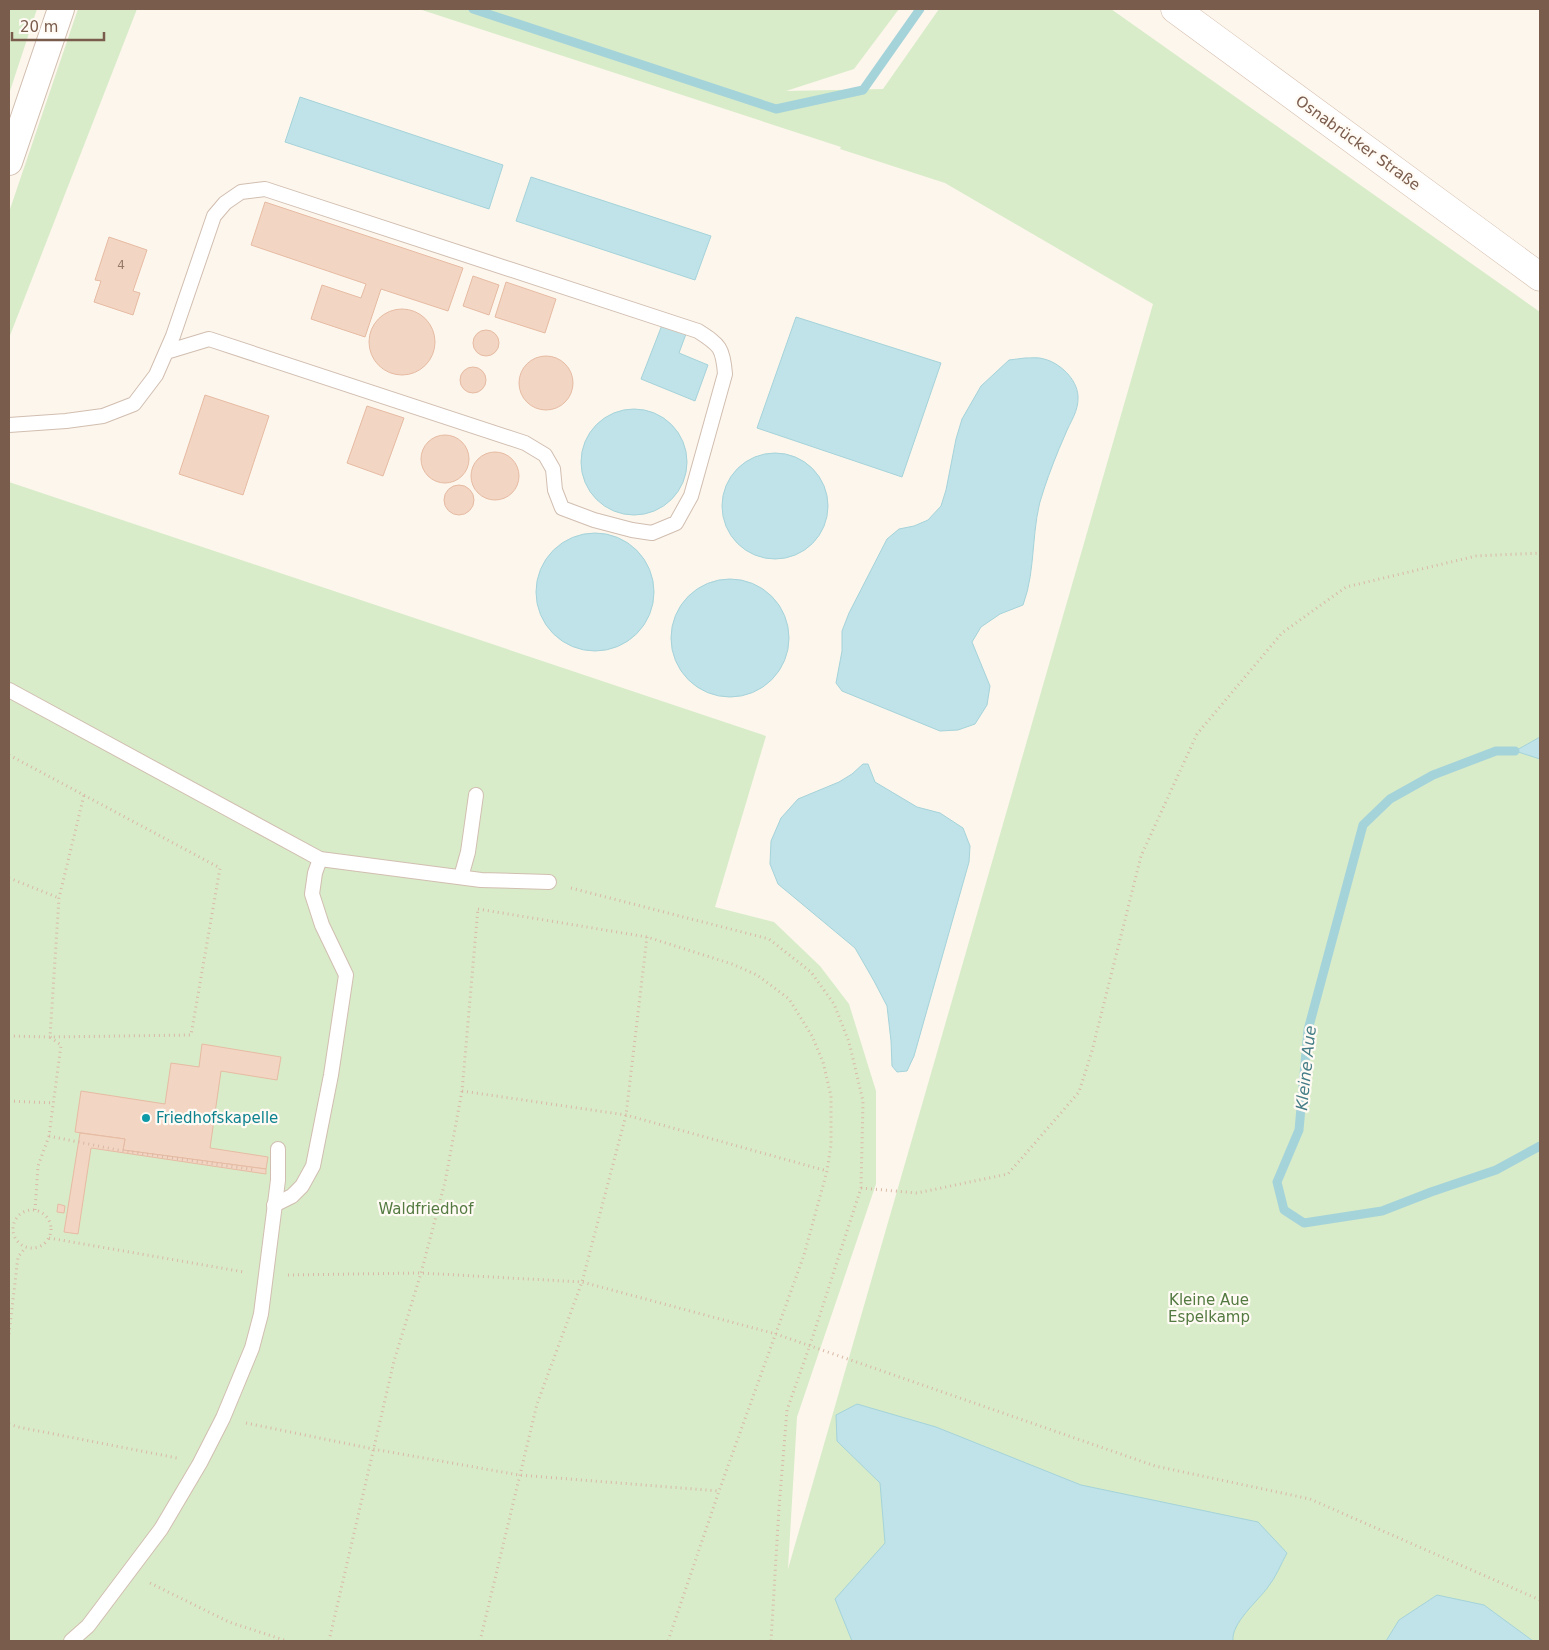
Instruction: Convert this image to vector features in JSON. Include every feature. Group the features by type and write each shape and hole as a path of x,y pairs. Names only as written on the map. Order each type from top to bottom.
{"main road":[{"name":"Osnabrücker Straße","path":"1175,9 1540,277"}],"street":[{"path":"9,162 61,9"}],"lane":[{"path":"9,424 66,421 103,416 134,404 156,376 214,216 225,203 241,192 265,189 698,331 716,342 724,356 725,374 691,496 676,523 652,533 617,526 562,508 555,490 553,468 546,455 525,442 209,339 166,352"},
{"path":"9,690 320,860 481,880 549,882"},
{"path":"460,877 468,852 476,795"},
{"path":"274,1205 292,1196 302,1186 313,1166 332,1075 346,975 322,925 312,894 315,873 320,860"},
{"path":"71,1641 88,1626 161,1529 200,1463 223,1418 252,1348 261,1314 278,1173 278,1149"}],"path":[{"path":"861,1188 917,1193 1008,1174 1079,1092 1092,1051 1140,856 1197,734 1282,633 1346,587 1476,556 1540,553"},
{"path":"9,755 220,868 191,1035 9,1036"},
{"path":"50,1037 59,898 84,795"},
{"path":"9,878 59,898"},
{"path":"329,1641 394,1361 421,1273 444,1182 462,1091 481,880"},
{"path":"549,882 769,939 811,972 834,1004 850,1042 864,1101 861,1188 787,1410 771,1641"},
{"path":"478,909 647,937 732,964 757,975 789,999 812,1036 823,1062 831,1096 831,1145 827,1171 804,1254 719,1491 668,1641"},
{"path":"480,1641 537,1404 582,1282 626,1115 647,937"},
{"path":"35,1210 38,1166 49,1136 61,1045 50,1037"},
{"path":"462,1091 626,1115 827,1171"},
{"path":"9,1101 54,1103"},
{"path":"49,1136 118,1150 278,1173"},
{"path":"35,1210 44,1214 52,1229 44,1245 38,1248 26,1248 17,1241 13,1225 20,1214 35,1210"},
{"path":"9,1223 13,1225"},
{"path":"49,1238 266,1276 421,1273 582,1282 776,1334 1155,1466 1310,1498 1540,1600"},
{"path":"9,1334 18,1257 26,1248"},
{"path":"223,1418 373,1449 519,1474 719,1491"},
{"path":"9,1424 200,1463"},
{"path":"129,1572 229,1622 287,1641"}],"green space":[{"path":"9,9 37,9 9,94"},
{"path":"78,9 137,9 9,338 9,212"},
{"path":"419,9 899,9 854,69 786,91 883,89 939,9 1111,9 1540,312 1540,1641 9,1641 9,482 766,736 715,907 774,922 820,966 849,1004 876,1091 876,1184 797,1417 788,1569 1153,304 945,183 840,149 841,147"}],"water":[{"path":"300,97 503,165 489,209 285,142"},
{"path":"531,177 711,236 695,280 516,221"},
{"path":"796,317 941,363 902,477 757,428"},
{"path":"662,325 686,334 679,353 708,365 695,401 641,379"},
{"path":"1040,358 1062,368 1075,384 1078,396 1077,407 1046,482 1040,503 1030,576 1023,605 1000,614 981,627 972,642 990,686 987,705 975,724 958,730 940,731 842,691 836,683 842,651 842,631 849,613 887,539 899,529 914,526 928,520 941,506 962,419 981,386 1009,360"},
{"path":"634,409 654,413 671,425 683,442 687,462 683,482 671,499 654,511 634,515 614,511 597,499 585,482 581,462 585,442 597,425 614,413"},
{"path":"775,453 795,457 812,469 824,486 828,506 824,526 812,543 795,555 775,559 755,555 738,543 726,526 722,506 726,486 738,469 755,457"},
{"path":"595,533 618,537 637,550 650,569 654,592 650,615 637,634 618,647 595,651 572,647 553,634 540,615 536,592 540,569 553,550 572,537"},
{"path":"730,579 753,583 772,596 785,615 789,638 785,661 772,680 753,693 730,697 707,693 688,680 675,661 671,638 675,615 688,596 707,583"},
{"path":"1540,737 1540,759 1515,751"},
{"path":"863,764 868,764 875,782 917,807 940,813 963,828 970,846 969,862 914,1056 907,1071 897,1072 892,1066 887,1006 855,948 778,884 770,864 771,841 781,818 798,799 839,782"},
{"path":"857,1404 936,1427 1081,1485 1258,1522 1287,1553 1271,1583 1246,1612 1236,1627 1233,1641 852,1641 835,1599 885,1543 880,1483 837,1441 836,1415"},
{"path":"1437,1595 1484,1605 1533,1641 1386,1641 1399,1620"}],"building":[{"path":"265,202 463,268 448,311 381,289 365,337 311,319 322,285 361,298 366,284 251,245"},
{"path":"109,237 147,250 133,291 140,293 133,315 94,302 101,281 95,280"},
{"path":"473,276 499,285 489,315 463,306"},
{"path":"506,282 556,299 545,333 495,317"},
{"path":"402,309 415,312 425,319 432,329 435,342 432,355 425,365 415,372 402,375 389,372 379,365 372,355 369,342 372,329 379,319 389,312"},
{"path":"486,330 495,334 499,343 495,352 486,356 477,352 473,343 477,334"},
{"path":"541,356 551,356 561,360 569,368 573,383 569,398 561,406 551,410 541,410 531,406 523,398 519,388 519,378 523,368 531,360"},
{"path":"473,367 482,371 486,380 482,389 473,393 464,389 460,380 464,371"},
{"path":"205,395 269,416 243,495 179,474"},
{"path":"367,406 404,418 383,476 347,463"},
{"path":"440,435 450,435 462,442 469,454 469,464 462,476 450,483 440,483 432,479 425,472 421,464 421,454 425,446 432,439"},
{"path":"490,452 500,452 512,459 519,471 519,481 512,493 500,500 490,500 482,496 475,489 471,481 471,471 475,463 482,456"},
{"path":"459,485 470,489 474,500 470,511 459,515 448,511 444,500 448,489"},
{"name":"Friedhofskapelle","path":"202,1044 281,1057 277,1080 221,1071 210,1148 268,1157 266,1169 123,1150 125,1139 75,1132 81,1091 165,1104 171,1063 199,1067"},
{"path":"80,1133 125,1139 123,1150 266,1169 266,1174 91,1148 78,1234 64,1232"},
{"path":"58,1204 65,1206 64,1213 57,1212"}],"waterway":[{"path":"473,9 776,109 863,90 920,9"},
{"name":"Kleine Aue","path":"1515,751 1496,751 1433,775 1390,799 1363,825 1308,1030 1299,1130 1277,1182 1284,1210 1304,1223 1382,1211 1496,1170 1540,1146"}],"place":[{"name":"Friedhofskapelle","path":"146,1118"}],"park label":[{"name":"Waldfriedhof","path":"426,1209"},
{"name":"Kleine Aue Espelkamp","path":"1209,1308"}]}
